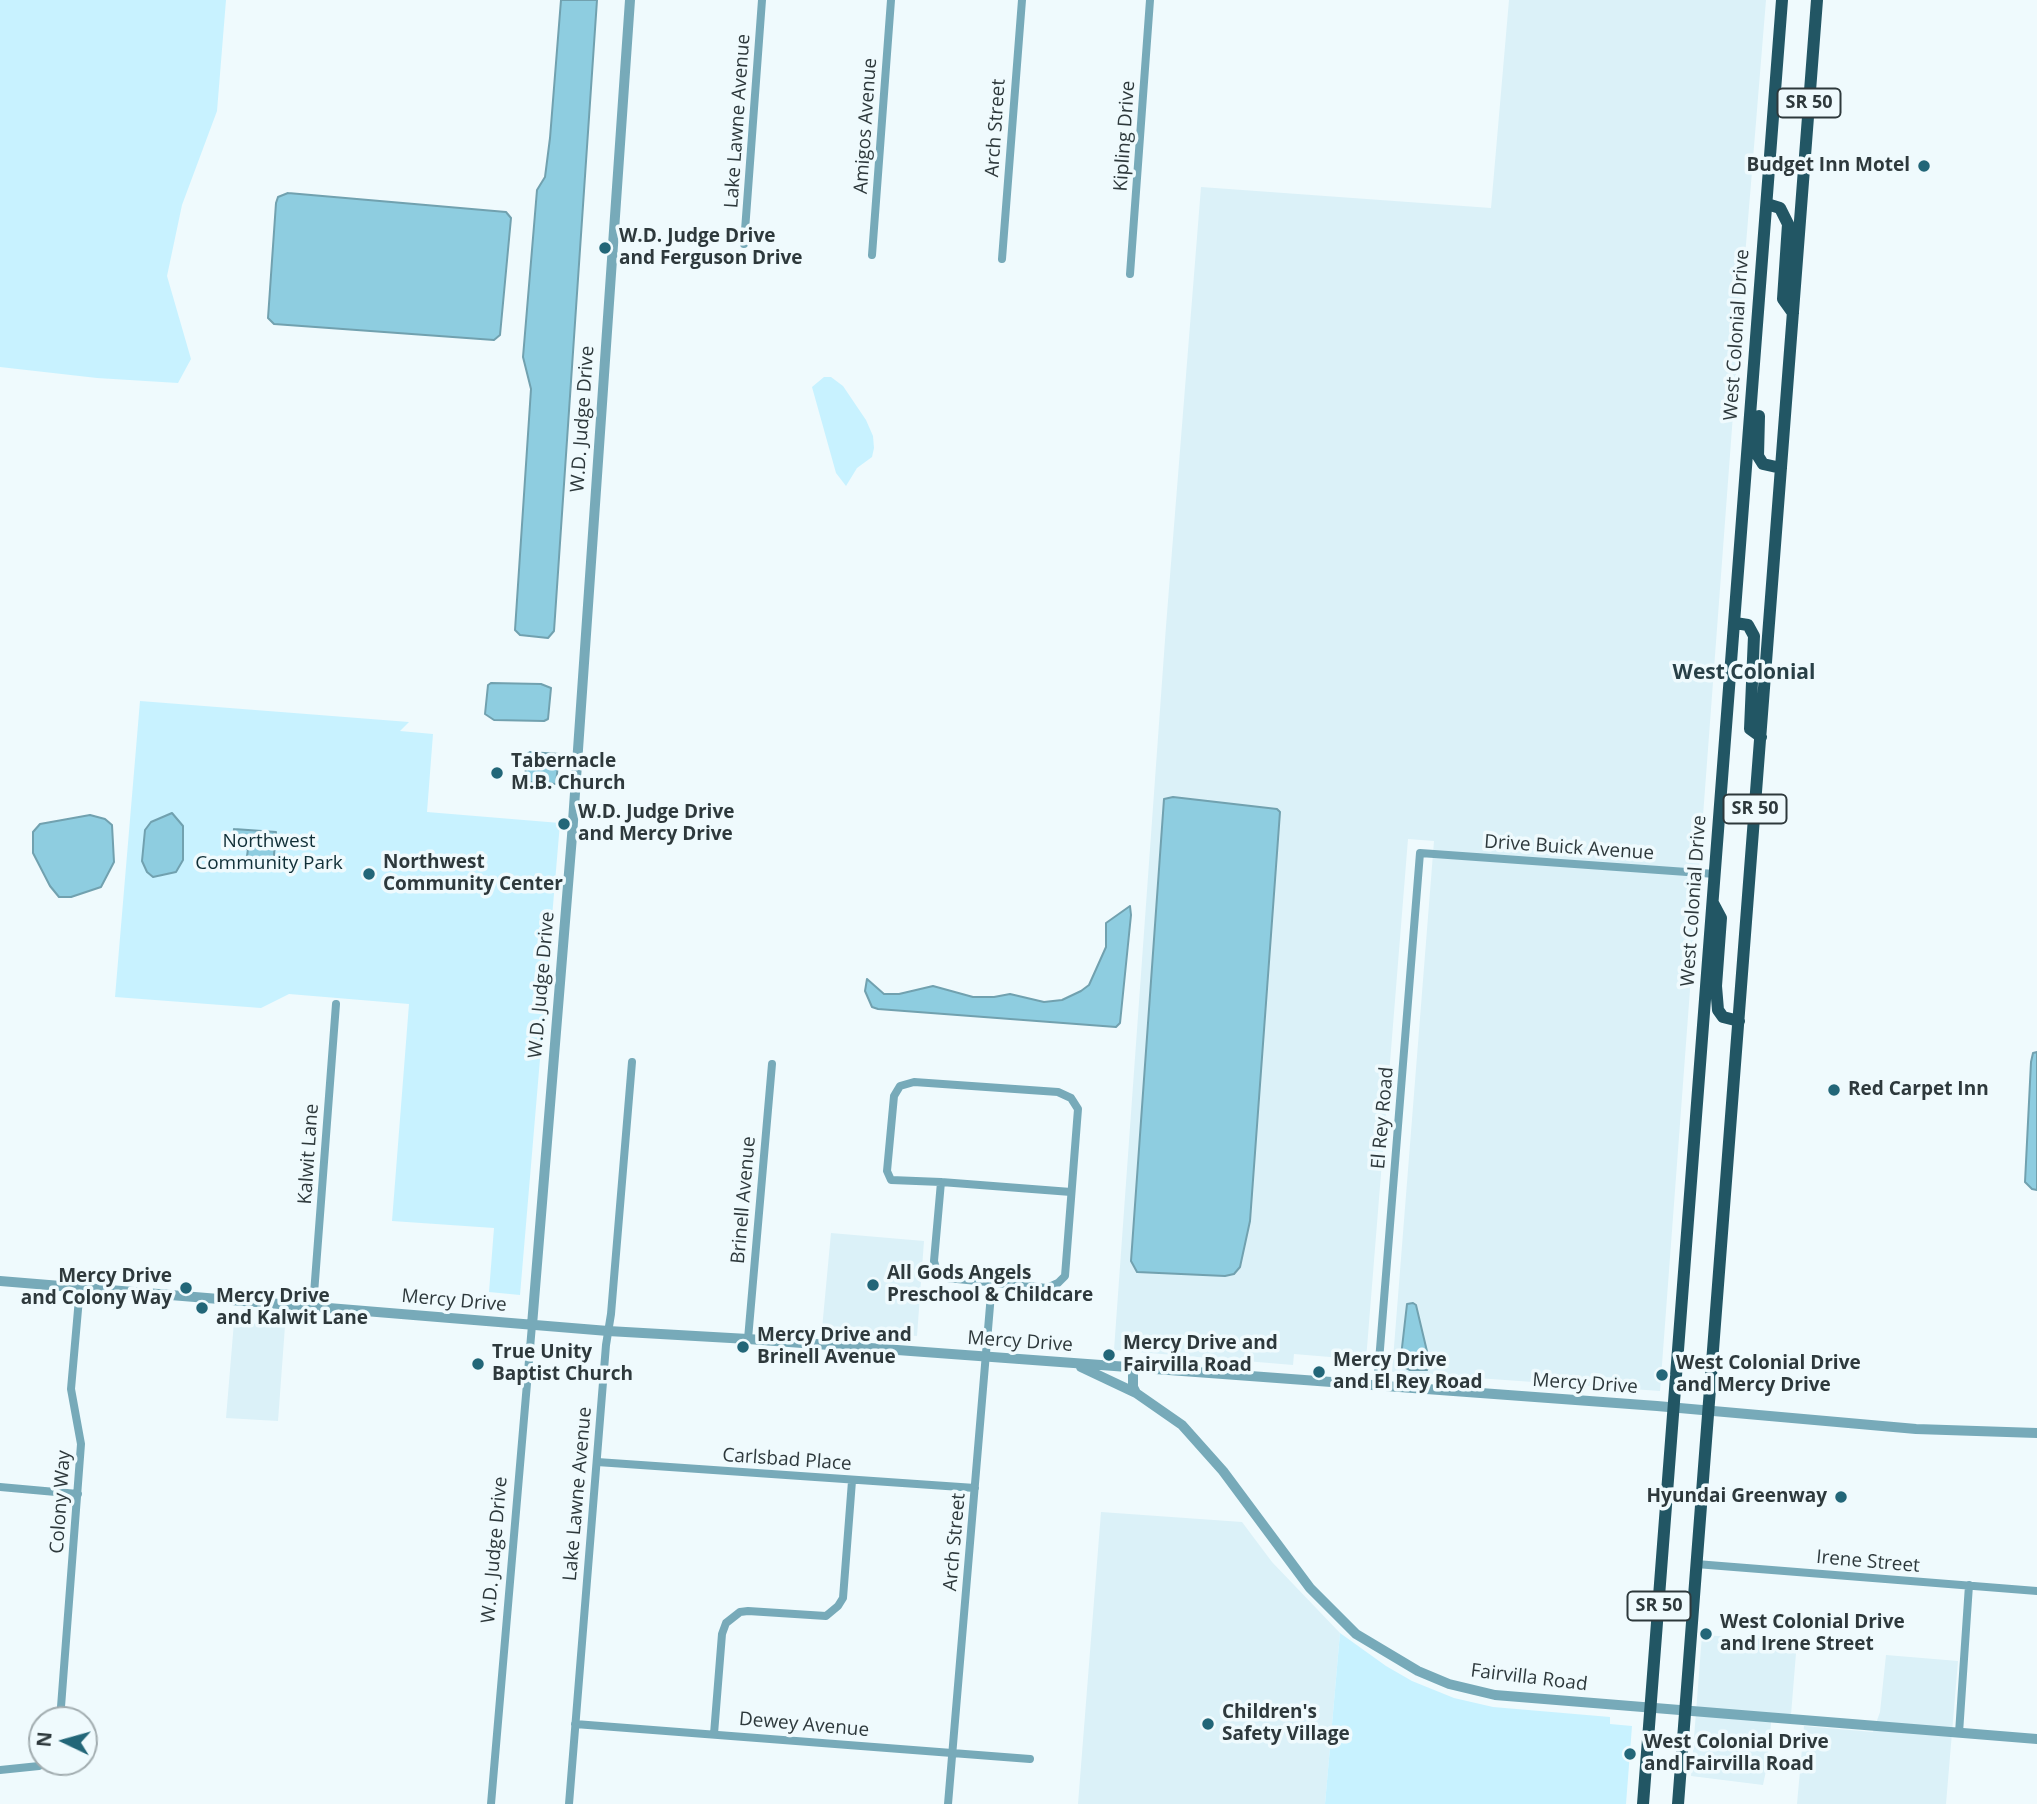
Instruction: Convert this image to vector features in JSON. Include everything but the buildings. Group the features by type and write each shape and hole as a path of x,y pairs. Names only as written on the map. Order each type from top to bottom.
{"highway":[{"name":"West Colonial Drive","path":"1643,1804 1783,0"},
{"name":"SR 50","path":"1678,1804 1817,0"},
{"path":"1767,204 1780,208 1788,224 1783,299 1793,313"},
{"path":"1755,358 1761,371 1758,456 1763,464 1781,468"},
{"path":"1735,623 1748,625 1754,636 1750,729 1761,737"},
{"path":"1713,903 1721,918 1716,986 1718,1010 1723,1017 1739,1021"}],"street":[{"name":"W.D. Judge Drive","path":"491,1804 572,836 630,0"},
{"name":"Lake Lawne Avenue","path":"744,244 762,0"},
{"name":"Amigos Avenue","path":"872,254 891,0"},
{"name":"Arch Street","path":"1002,259 1022,0"},
{"name":"Kipling Drive","path":"1130,274 1150,0"},
{"name":"Drive Buick Avenue","path":"1420,853 1715,874"},
{"name":"El Rey Road","path":"1377,1386 1420,853"},
{"name":"Kalwit Lane","path":"313,1307 336,1004"},
{"name":"Lake Lawne Avenue","path":"569,1804 632,1062"},
{"name":"Brinell Avenue","path":"748,1339 772,1063"},
{"path":"941,1182 934,1261 937,1272 947,1278 1047,1287 1058,1283 1065,1276 1078,1109 1071,1098 1058,1092 914,1082 900,1086 894,1096 887,1171 891,1180 941,1182 1070,1192"},
{"name":"Mercy Drive","path":"0,1281 608,1331 1133,1367 1916,1429 2037,1433"},
{"name":"Arch Street","path":"948,1804 992,1282"},
{"name":"Colony Way","path":"61,1706 81,1444 71,1389 80,1287"},
{"name":"Fairvilla Road","path":"1074,1364 1136,1393 1182,1425 1223,1471 1318,1597 1356,1634 1390,1656 1449,1684 1494,1695 2037,1739"},
{"path":"1133,1367 1133,1387 1136,1393"},
{"name":"Carlsbad Place","path":"597,1462 975,1488"},
{"path":"714,1734 722,1634 726,1623 740,1612 826,1616 838,1606 844,1591 852,1481"},
{"path":"0,1487 78,1494"},
{"name":"Irene Street","path":"1696,1564 2037,1591"},
{"path":"1959,1733 1969,1586"},
{"name":"Dewey Avenue","path":"575,1724 1030,1759"},
{"path":"0,1770 28,1767"}],"shaded area":[{"path":"561,0 597,0 554,631 548,638 520,635 515,630 531,389 523,357 537,190 545,177 550,138"},
{"path":"1509,0 1766,0 1660,1391 1392,1372 1434,841 1408,839 1366,1360 1294,1354 1293,1365 1114,1350 1166,626 1201,187 1491,208"},
{"path":"288,193 506,212 511,218 500,335 494,340 274,324 268,318 276,203 278,197"},
{"path":"541,684 551,688 548,719 494,720 485,714 488,685"},
{"path":"527,754 559,754 556,784 528,782 525,779"},
{"path":"1173,797 1277,809 1280,812 1250,1221 1240,1267 1234,1274 1225,1276 1137,1272 1131,1261 1164,799"},
{"path":"172,813 183,826 183,860 176,872 153,877 147,872 142,861 145,830 151,822"},
{"path":"90,815 105,819 112,825 114,862 101,887 71,897 59,897 50,886 33,853 33,832 40,824"},
{"path":"234,829 276,832 273,867 246,864 248,849 232,848"},
{"path":"1130,906 1120,1023 1116,1027 878,1009 872,1007 865,991 867,979 884,994 899,994 933,986 973,997 1010,994 1044,1002 1062,1000 1089,985 1106,947 1106,923"},
{"path":"2037,1052 2037,1190 2025,1182 2031,1062 2033,1053"},
{"name":"All Gods Angels Preschool & Childcare","path":"831,1233 924,1241 917,1336 822,1329"},
{"path":"1407,1304 1416,1305 1430,1364 1427,1370 1410,1370 1400,1365"},
{"path":"234,1322 285,1326 278,1421 226,1418"},
{"name":"Children's Safety Village","path":"1101,1512 1242,1522 1272,1562 1340,1633 1325,1804 1078,1804"},
{"path":"1702,1635 1797,1641 1791,1715 1772,1713 1763,1785 1691,1776"},
{"path":"1886,1655 1958,1661 1946,1804 1797,1804 1804,1726 1873,1732 1880,1712"}],"green space":[{"path":"0,0 226,0 217,111 182,205 167,276 191,359 178,383 97,378 0,367"},
{"path":"824,377 831,377 843,386 866,420 873,436 872,457 857,468 846,486 836,473 812,387"},
{"name":"Northwest Community Park","path":"140,701 409,722 400,731 433,734 427,812 560,823 520,1295 489,1292 494,1228 392,1221 409,1004 289,994 261,1008 115,997"},
{"path":"1340,1633 1412,1681 1454,1698 1493,1707 1610,1717 1610,1724 1632,1726 1626,1804 1325,1804"}],"place":[{"name":"Budget Inn Motel","path":"1924,166"},
{"name":"W.D. Judge Drive and Ferguson Drive","path":"605,248"},
{"name":"Tabernacle M.B. Church","path":"497,773"},
{"name":"W.D. Judge Drive and Mercy Drive","path":"564,824"},
{"name":"Northwest Community Center","path":"369,874"},
{"name":"Red Carpet Inn","path":"1834,1090"},
{"name":"All Gods Angels Preschool & Childcare","path":"873,1285"},
{"name":"Mercy Drive and Colony Way","path":"186,1288"},
{"name":"Mercy Drive and Kalwit Lane","path":"202,1308"},
{"name":"Mercy Drive and Brinell Avenue","path":"743,1347"},
{"name":"Mercy Drive and Fairvilla Road","path":"1109,1355"},
{"name":"True Unity Baptist Church","path":"478,1364"},
{"name":"Mercy Drive and El Rey Road","path":"1319,1372"},
{"name":"West Colonial Drive and Mercy Drive","path":"1662,1375"},
{"name":"Hyundai Greenway","path":"1841,1497"},
{"name":"West Colonial Drive and Irene Street","path":"1706,1634"},
{"name":"Children's Safety Village","path":"1208,1724"},
{"name":"West Colonial Drive and Fairvilla Road","path":"1630,1754"}],"district":[{"name":"West Colonial","path":"1744,673"}]}
